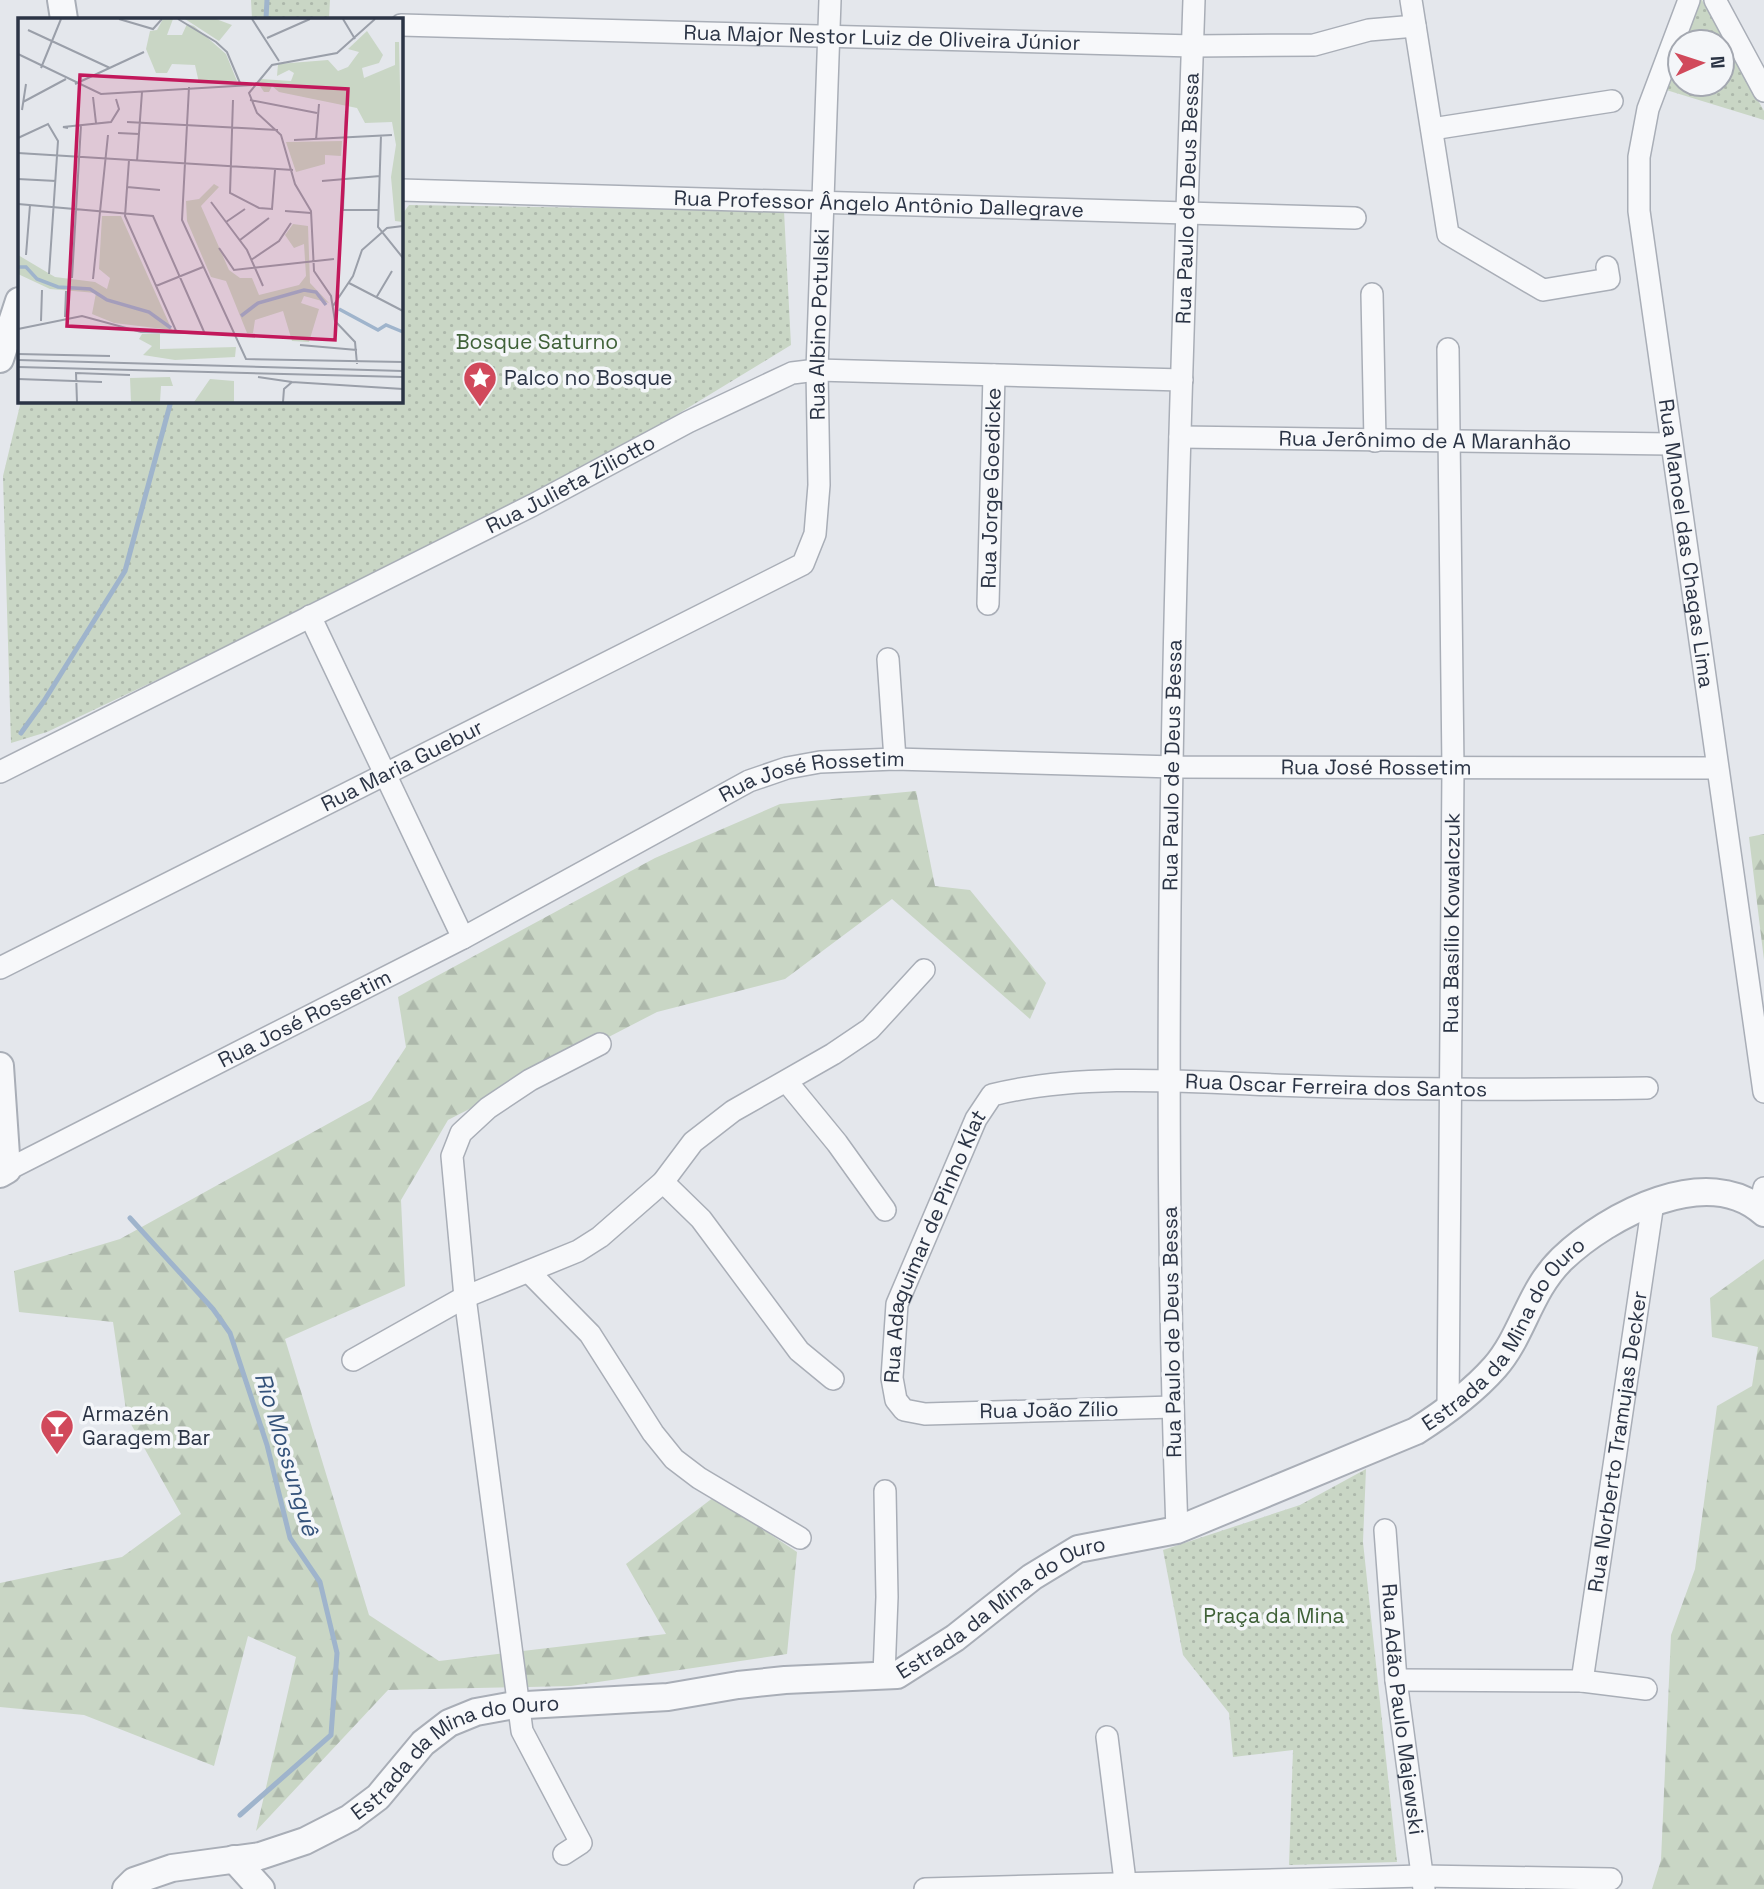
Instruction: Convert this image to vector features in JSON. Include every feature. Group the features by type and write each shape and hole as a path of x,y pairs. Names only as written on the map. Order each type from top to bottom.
{"street":[{"path":"61,0 64,18"},
{"name":"Rua Albino Potulski","path":"803,564 815,534 819,485 817,370 830,0"},
{"name":"Rua Paulo de Deus Bessa","path":"1177,1530 1172,1407 1169,1082 1174,652 1194,0"},
{"path":"1411,0 1448,234 1543,290 1609,279 1607,267"},
{"name":"Rua Manoel das Chagas Lima","path":"1689,0 1648,109 1639,157 1639,211 1764,1092"},
{"path":"1715,0 1764,91"},
{"name":"Rua Major Nestor Luiz de Oliveira Júnior","path":"402,25 830,39 1193,46 1314,45 1362,32 1415,26"},
{"path":"1432,129 1612,101"},
{"name":"Rua Professor Ângelo Antônio Dallegrave","path":"402,190 1355,218"},
{"path":"1372,294 1375,441"},
{"path":"0,359 18,305"},
{"name":"Rua Basílio Kowalczuk","path":"1448,349 1453,769 1448,1411"},
{"name":"Rua Julieta Ziliotto","path":"0,772 533,505 688,422 792,373 817,370 1182,380"},
{"name":"Rua Jorge Goedicke","path":"988,604 994,375"},
{"name":"Rua Jerônimo de A Maranhão","path":"1181,437 1670,444"},
{"name":"Rua Maria Guebur","path":"0,968 803,564"},
{"path":"310,616 463,938"},
{"path":"888,659 895,759"},
{"name":"Rua José Rossetim","path":"3,1172 463,938 749,781 787,768 820,762 895,759 1174,767 1717,768"},
{"path":"353,1360 465,1297 578,1251 600,1237 663,1182 694,1142 733,1111 787,1082 870,1028 924,970"},
{"path":"564,1854 580,1843 522,1731 465,1297 452,1156 461,1133 488,1108 530,1080 600,1044"},
{"path":"0,1066 3,1172"},
{"path":"787,1082 837,1143 885,1210"},
{"name":"Rua Oscar Ferreira dos Santos","path":"1024,1087 1169,1082 1450,1091 1647,1088"},
{"name":"Rua Adaguimar de Pinho Klat","path":"925,1414 904,1410 896,1400 892,1348 897,1304 976,1119 992,1095 1024,1087"},
{"path":"663,1182 701,1219 799,1351 833,1379"},
{"name":"Estrada da Mina do Ouro","path":"127,1889 134,1881 172,1868 260,1856 305,1841 350,1818 378,1797 423,1743 449,1723 476,1712 519,1705 633,1701 750,1684 897,1675 955,1638 1032,1577 1078,1549 1177,1530 1416,1431 1448,1411 1497,1365 1510,1347 1530,1300 1562,1259 1609,1224 1669,1195 1697,1191 1763,1204"},
{"name":"Rua Norberto Tramujas Decker","path":"1582,1681 1653,1203"},
{"path":"529,1272 590,1334 653,1433 674,1459 699,1478 800,1538"},
{"name":"Rua João Zílio","path":"925,1414 1172,1407"},
{"path":"884,1675 887,1597 885,1490"},
{"name":"Rua Adão Paulo Majewski","path":"1385,1530 1396,1680 1423,1882"},
{"path":"1396,1680 1582,1681 1646,1689"},
{"path":"1107,1737 1125,1886"},
{"path":"234,1859 261,1889"},
{"path":"925,1889 1611,1879"}],"green space":[{"path":"251,0 330,0 329,18 252,18"},
{"path":"1699,0 1702,0 1718,28 1688,28"},
{"path":"1736,61 1764,111 1764,120 1692,98 1736,98"},
{"name":"Bosque Saturno","path":"409,205 784,211 791,345 535,501 47,732 11,743 3,476 21,402 402,402 402,215"},
{"path":"916,791 935,886 970,890 1046,983 1030,1019 892,899 785,979 657,1012 448,1120 401,1200 405,1286 285,1339 369,1615 439,1661 666,1634 626,1564 714,1497 797,1552 787,1654 571,1686 388,1690 256,1831 296,1657 248,1636 214,1766 84,1715 0,1707 0,1583 122,1557 181,1514 127,1417 113,1322 19,1312 14,1271 120,1239 371,1100 406,1047 398,997 655,858 780,804"},
{"path":"1764,834 1764,960 1749,837"},
{"path":"1764,1259 1764,1889 1652,1889 1661,1860 1671,1635 1695,1569 1717,1406 1752,1386 1758,1347 1712,1337 1710,1298"},
{"name":"Praça da Mina","path":"1366,1469 1363,1542 1397,1862 1289,1865 1293,1750 1233,1757 1229,1713 1183,1655 1163,1550 1300,1505"}],"waterway":[{"name":"Rio Mossunguê","path":"266,18 267,0"},
{"name":"Rio Mossunguê","path":"21,733 125,571 171,402"},
{"name":"Rio Mossunguê","path":"130,1218 213,1309 230,1333 267,1445 290,1538 320,1582 337,1653 331,1735 240,1815"}],"place":[{"name":"Palco no Bosque","path":"480,408"},
{"name":"Armazén Garagem Bar","path":"57,1456"}]}
